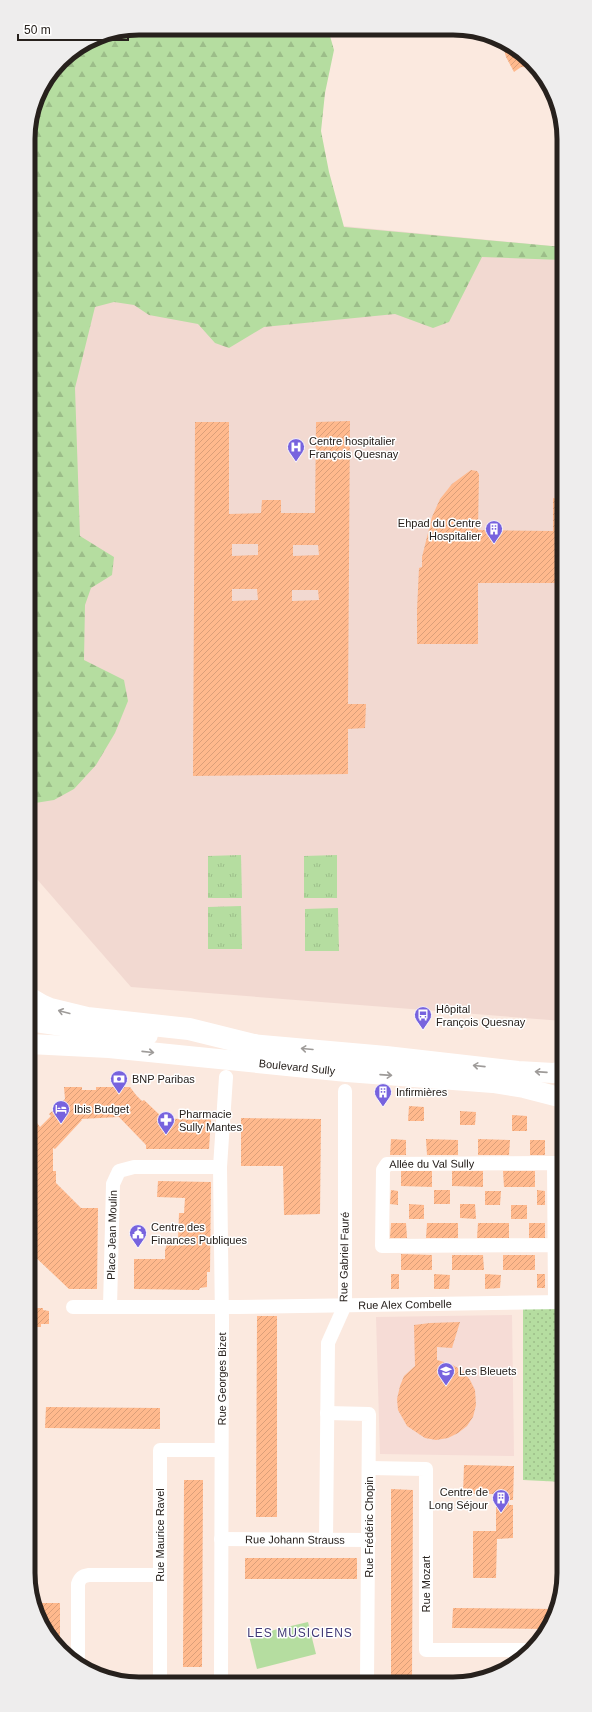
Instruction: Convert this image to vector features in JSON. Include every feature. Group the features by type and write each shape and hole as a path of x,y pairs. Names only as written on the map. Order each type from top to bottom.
{"main road":[{"path":"35,1001 50,1008 87,1018 189,1030 254,1045"}],"street":[{"name":"Boulevard Sully","path":"35,1021 89,1030 386,1056 518,1071 557,1072"},
{"name":"Boulevard Sully","path":"38,1045 109,1048 347,1072 493,1083 524,1088 557,1096"},
{"name":"Rue Georges Bizet","path":"221,1677 222,1306 220,1167 226,1077"},
{"name":"Rue Gabriel Fauré","path":"326,1540 328,1343 345,1305 345,1091"},
{"name":"Allée du Val Sully","path":"555,1245 382,1246 383,1170 387,1164 554,1163 555,1245 557,1274"},
{"name":"Place Jean Moulin","path":"110,1307 112,1184 119,1171 134,1167 220,1167"},
{"name":"Rue Alex Combelle","path":"222,1306 557,1302"},
{"path":"73,1307 222,1306"},
{"name":"Rue Frédéric Chopin","path":"327,1413 369,1414 367,1677"},
{"name":"Rue Maurice Ravel","path":"160,1677 160,1450 221,1450"},
{"name":"Rue Mozart","path":"369,1468 426,1469 426,1650 522,1650"},
{"name":"Rue Johann Strauss","path":"221,1539 368,1540"},
{"path":"78,1656 78,1584 80,1578 84,1576 160,1575"}],"shaded area":[{"name":"Centre hospitalier François Quesnay","path":"35,196 557,247 557,1021 131,987 35,877"},
{"name":"Les Bleuets","path":"512,1315 514,1456 380,1454 376,1317"}],"green space":[{"path":"139,35 330,35 334,50 325,93 321,131 329,172 344,227 557,247 557,260 482,257 449,322 433,328 395,314 264,327 229,348 215,343 198,324 149,315 134,305 114,302 95,307 75,388 80,536 114,557 112,575 91,588 85,605 84,660 124,680 128,701 115,733 96,765 74,789 54,800 35,803 35,133 37,119 43,99 57,76 71,61 87,49 112,39"},
{"path":"241,855 242,898 208,898 208,856"},
{"path":"337,855 337,898 304,898 304,856"},
{"path":"241,906 242,949 208,949 208,907"},
{"path":"338,908 339,951 305,951 305,909"},
{"path":"557,1308 557,1482 523,1480 523,1309"},
{"path":"308,1622 316,1654 257,1669 249,1636"}],"building":[{"path":"504,48 527,67 521,67 514,72 506,57"},
{"path":"350,421 348,704 366,704 365,728 348,729 348,774 193,776 195,422 229,422 229,514 261,513 262,500 281,500 281,513 315,513 316,422","holes":["232,544 258,544 258,555 232,556","293,545 318,545 319,555 293,556","232,589 257,589 258,600 232,601","292,590 318,590 319,600 292,601"]},
{"name":"Ehpad du Centre Hospitalier","path":"471,470 477,471 479,474 478,530 553,531 553,498 557,499 557,583 478,583 478,644 417,644 419,568 422,567 422,557 432,517 440,499 452,484"},
{"path":"64,1087 82,1087 82,1090 96,1090 96,1087 130,1087 142,1101 144,1100 163,1118 196,1120 197,1118 211,1119 209,1149 146,1149 146,1145 119,1117 81,1119 82,1120 55,1149 53,1148 53,1171 56,1171 56,1183 81,1208 98,1208 97,1289 69,1289 35,1257 35,1125 37,1123 40,1127 51,1116 49,1114 65,1099"},
{"path":"409,1106 424,1107 424,1121 408,1121"},
{"path":"460,1111 476,1112 475,1125 460,1125"},
{"path":"512,1115 527,1116 527,1131 512,1131"},
{"path":"241,1118 321,1119 320,1214 284,1215 283,1166 241,1166"},
{"path":"391,1139 406,1140 406,1155 390,1155"},
{"path":"426,1139 458,1140 458,1155 427,1155"},
{"path":"478,1139 510,1140 509,1155 478,1155"},
{"path":"530,1140 545,1140 545,1155 530,1155"},
{"path":"401,1171 432,1171 432,1187 401,1186"},
{"path":"452,1171 483,1171 483,1187 452,1186"},
{"path":"503,1171 535,1171 535,1187 504,1187"},
{"path":"158,1181 211,1182 210,1272 207,1272 207,1287 200,1288 199,1290 134,1289 134,1259 165,1259 165,1250 168,1241 178,1241 179,1213 184,1213 185,1198 157,1197"},
{"path":"391,1190 398,1191 398,1205 390,1204"},
{"path":"434,1190 450,1190 450,1204 434,1204"},
{"path":"537,1190 545,1191 545,1205 537,1205"},
{"path":"485,1191 501,1191 500,1205 485,1205"},
{"path":"409,1204 424,1205 424,1219 409,1219"},
{"path":"460,1204 475,1204 476,1219 460,1218"},
{"path":"511,1205 527,1205 527,1219 511,1219"},
{"path":"391,1223 406,1223 407,1238 390,1238"},
{"path":"427,1223 458,1223 458,1238 426,1238"},
{"path":"478,1223 509,1223 509,1238 477,1238"},
{"path":"529,1223 545,1223 545,1238 529,1238"},
{"path":"401,1254 432,1255 432,1270 401,1270"},
{"path":"452,1255 483,1255 484,1270 452,1270"},
{"path":"503,1255 535,1255 535,1270 503,1270"},
{"path":"391,1274 399,1274 399,1289 391,1289"},
{"path":"434,1274 450,1275 449,1289 434,1289"},
{"path":"485,1274 501,1275 500,1288 485,1289"},
{"path":"537,1274 545,1274 545,1288 537,1288"},
{"path":"35,1308 43,1308 43,1310 49,1311 49,1324 41,1324 41,1327 35,1327"},
{"path":"257,1316 277,1316 277,1517 256,1517"},
{"path":"460,1322 452,1348 437,1347 437,1360 451,1364 463,1371 470,1380 475,1390 476,1405 473,1417 467,1426 448,1438 436,1440 425,1438 407,1426 398,1410 397,1399 400,1386 404,1376 415,1366 414,1325"},
{"path":"46,1407 160,1408 160,1429 45,1428"},
{"name":"Centre de Long Séjour","path":"464,1465 514,1466 513,1500 509,1500 509,1505 513,1505 513,1538 497,1539 496,1578 473,1578 473,1531 496,1531 496,1494 463,1494"},
{"path":"184,1480 203,1480 202,1667 183,1667"},
{"path":"391,1489 413,1490 412,1677 391,1677"},
{"path":"245,1558 357,1558 357,1579 245,1579"},
{"path":"40,1603 60,1603 60,1639 49,1625"},
{"path":"453,1608 550,1609 540,1629 452,1628"}],"place":[{"name":"Centre hospitalier François Quesnay","path":"296,462"},
{"name":"Ehpad du Centre Hospitalier","path":"494,544"},
{"name":"Hôpital François Quesnay","path":"423,1030"},
{"name":"BNP Paribas","path":"119,1094"},
{"name":"Infirmières","path":"383,1107"},
{"name":"Ibis Budget","path":"61,1124"},
{"name":"Pharmacie Sully Mantes","path":"166,1135"},
{"name":"Centre des Finances Publiques","path":"138,1248"},
{"name":"Les Bleuets","path":"446,1386"},
{"name":"Centre de Long Séjour","path":"501,1513"}],"district":[{"name":"LES MUSICIENS","path":"300,1633"}]}
